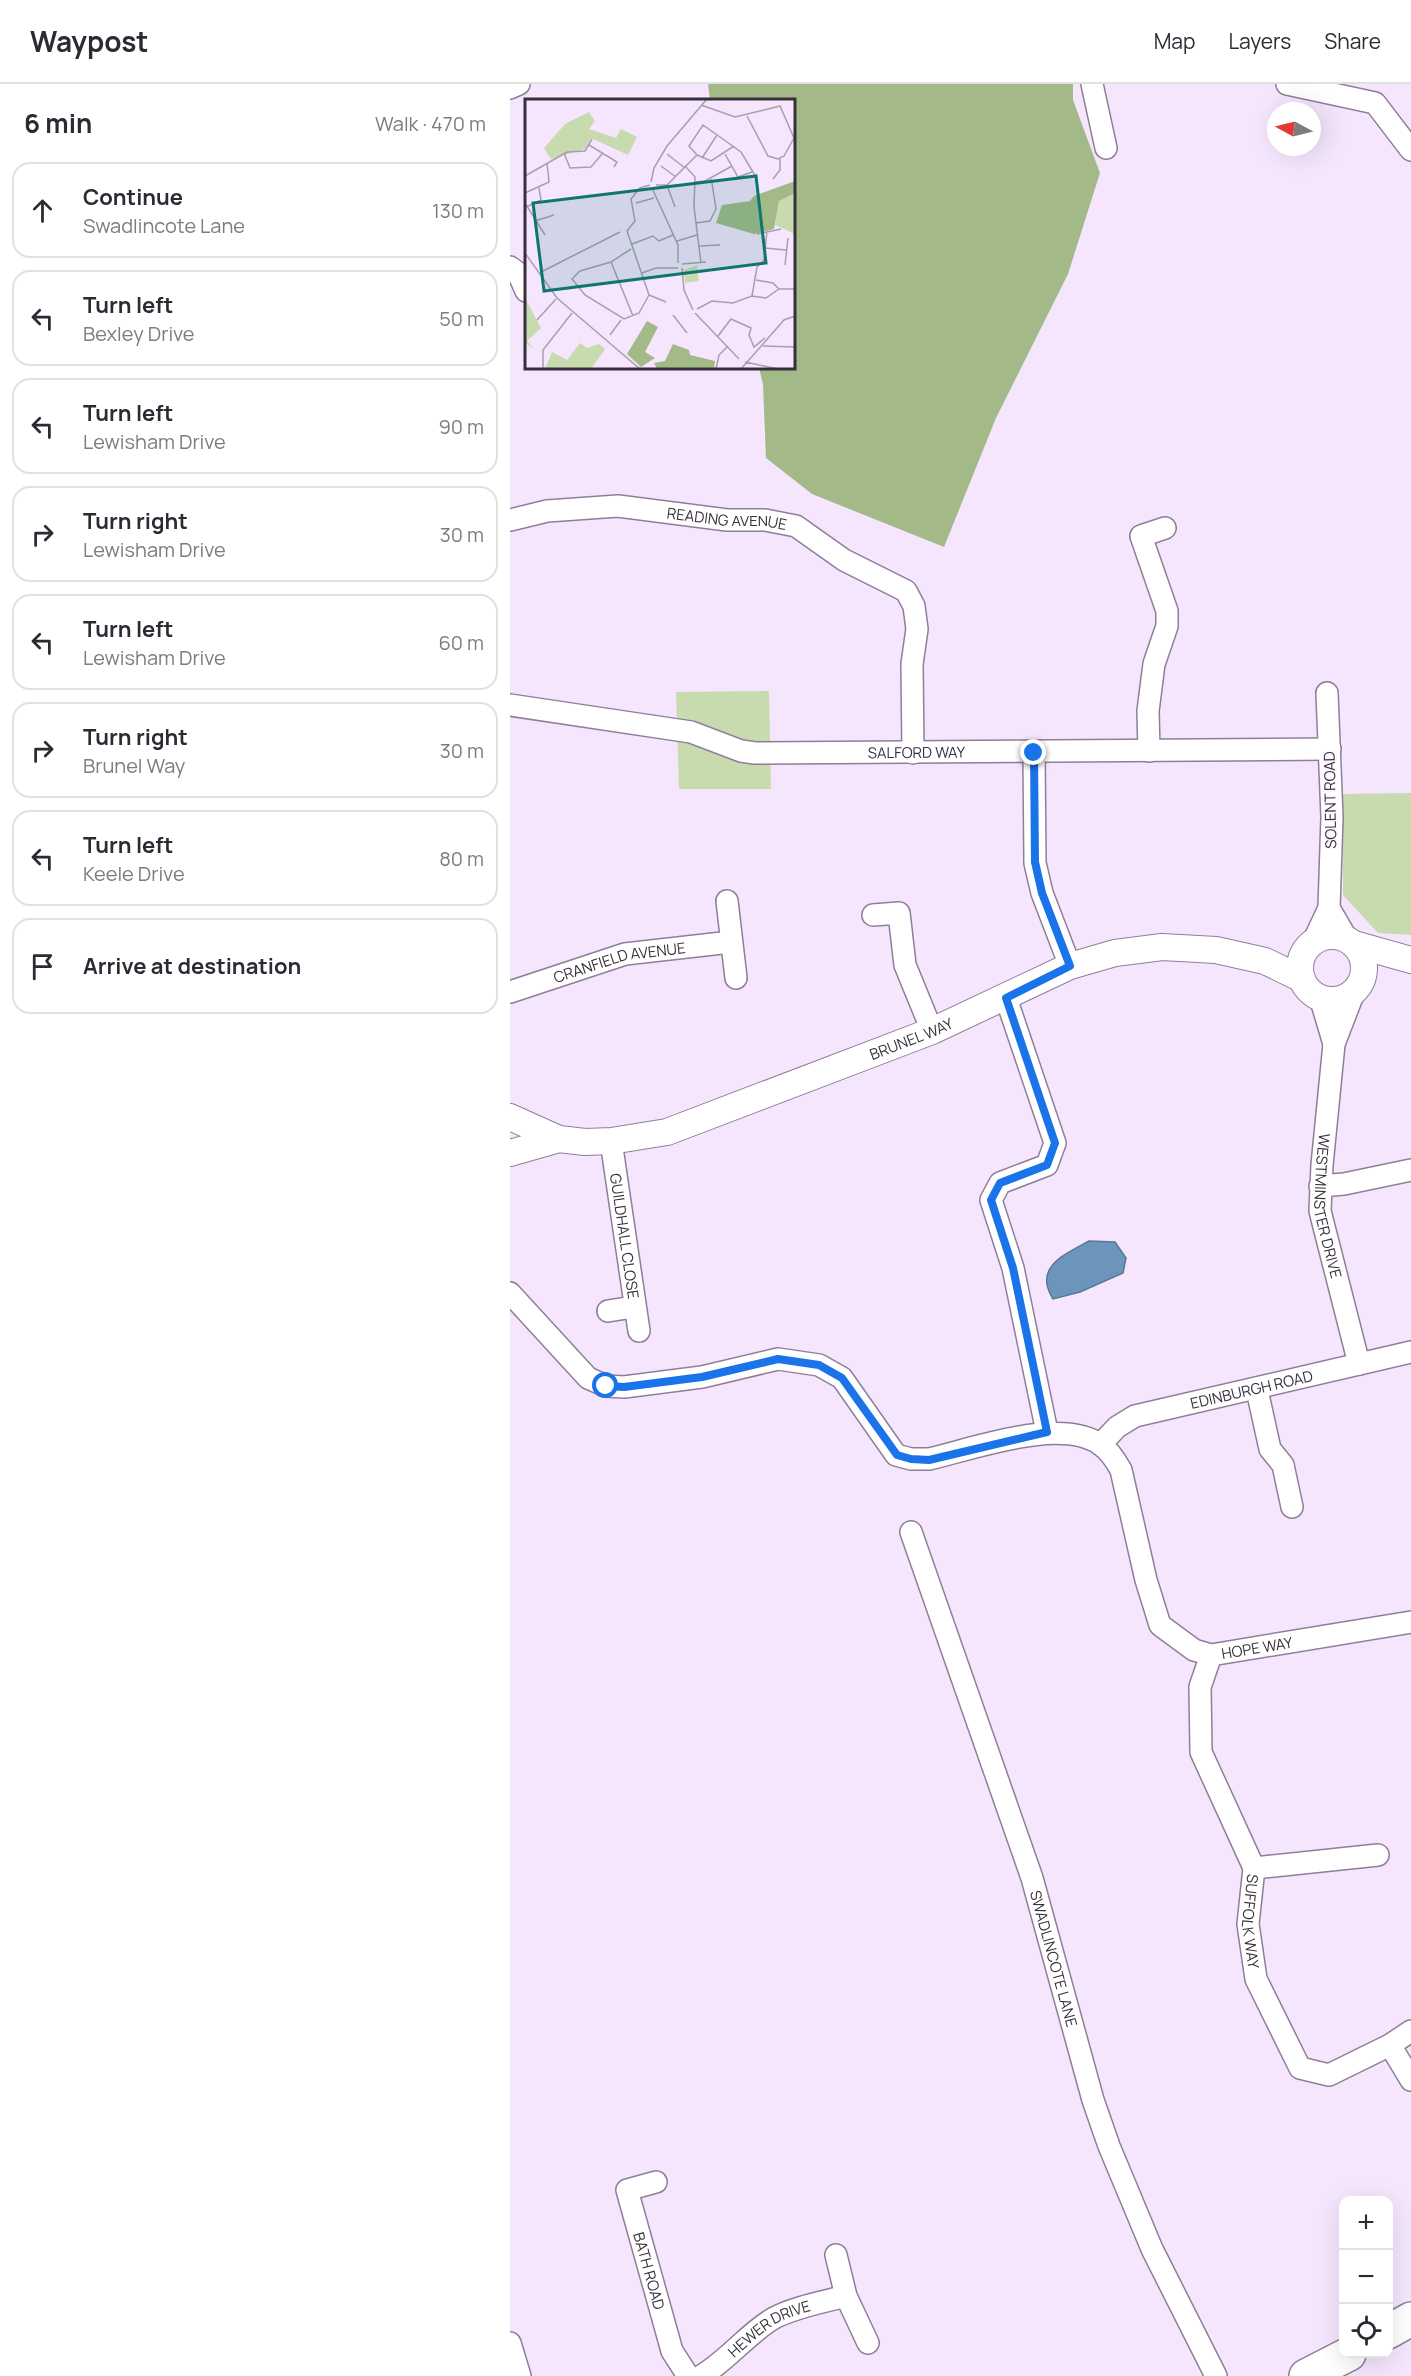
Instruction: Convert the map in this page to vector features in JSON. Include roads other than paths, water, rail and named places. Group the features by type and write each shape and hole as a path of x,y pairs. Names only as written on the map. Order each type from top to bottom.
{"highway":[{"path":"1393,2330 1411,2319"},
{"path":"1306,2376 1341,2358"}],"street":[{"path":"510,88 519,84"},
{"path":"1092,84 1106,148"},
{"path":"1287,84 1375,103 1411,150"},
{"path":"510,267 518,273 525,289"},
{"name":"READING AVENUE","path":"510,520 546,511 618,506 727,520 765,520 796,526 844,560 906,591 914,606 917,629 912,664 913,753"},
{"path":"1149,751 1148,711 1154,664 1167,626 1167,611 1141,536 1165,528"},
{"name":"SOLENT ROAD","path":"1310,946 1329,908 1332,817 1327,693"},
{"name":"SALFORD WAY","path":"510,705 691,732 741,751 755,753 1330,750"},
{"path":"1034,753 1035,862 1042,893 1070,966"},
{"path":"727,901 736,978"},
{"path":"1329,908 1364,963 1357,988"},
{"path":"873,915 899,913 905,965 932,1031"},
{"path":"1330,936 1408,960 1334,1000 1311,988 1300,969 1310,946 1330,936"},
{"name":"CRANFIELD AVENUE","path":"510,992 624,954 731,942"},
{"name":"BRUNEL WAY","path":"1265,961 1310,946"},
{"name":"BRUNEL WAY","path":"510,1153 559,1139 611,1142 667,1132 932,1031 1070,966 1115,953 1162,947 1216,950 1265,961 1311,988"},
{"name":"WESTMINSTER DRIVE","path":"1311,988 1334,1044"},
{"name":"WESTMINSTER DRIVE","path":"1357,988 1334,1044 1320,1186 1320,1211 1359,1364"},
{"path":"1006,998 1055,1143 1047,1165 1000,1183 991,1200 1013,1268 1047,1432"},
{"name":"BRUNEL WAY","path":"510,1118 559,1139"},
{"name":"GUILDHALL CLOSE","path":"611,1142 633,1307 639,1331"},
{"path":"1320,1186 1344,1185 1411,1170"},
{"path":"510,1293 588,1378 606,1386 624,1387 702,1377 778,1359 819,1365 842,1378 897,1455 911,1459 929,1460 1047,1432 1078,1435 1101,1444"},
{"path":"608,1311 633,1307"},
{"name":"EDINBURGH ROAD","path":"1101,1444 1117,1427 1135,1416 1257,1390 1411,1352"},
{"path":"1257,1390 1270,1449 1283,1465 1292,1507"},
{"name":"HOPE WAY","path":"1101,1444 1121,1470 1146,1580 1160,1625 1194,1650 1211,1656 1411,1622"},
{"name":"SWADLINCOTE LANE","path":"911,1532 1032,1878 1096,2109 1152,2249 1216,2376"},
{"name":"SUFFOLK WAY","path":"1211,1656 1200,1687 1201,1752 1254,1868 1248,1924 1256,1979 1300,2068 1329,2075 1390,2045 1411,2031"},
{"path":"1254,1868 1378,1855"},
{"path":"1390,2045 1411,2080"},
{"name":"BATH ROAD","path":"656,2182 627,2190 672,2352 688,2376"},
{"path":"836,2255 846,2296 868,2343"},
{"name":"HEWER DRIVE","path":"701,2376 731,2355 750,2336 775,2318 846,2296"},
{"path":"510,2343 520,2376"}],"water":[{"path":"1089,1241 1115,1242 1126,1258 1123,1273 1080,1292 1053,1299 1048,1288 1049,1270 1061,1257"}]}
